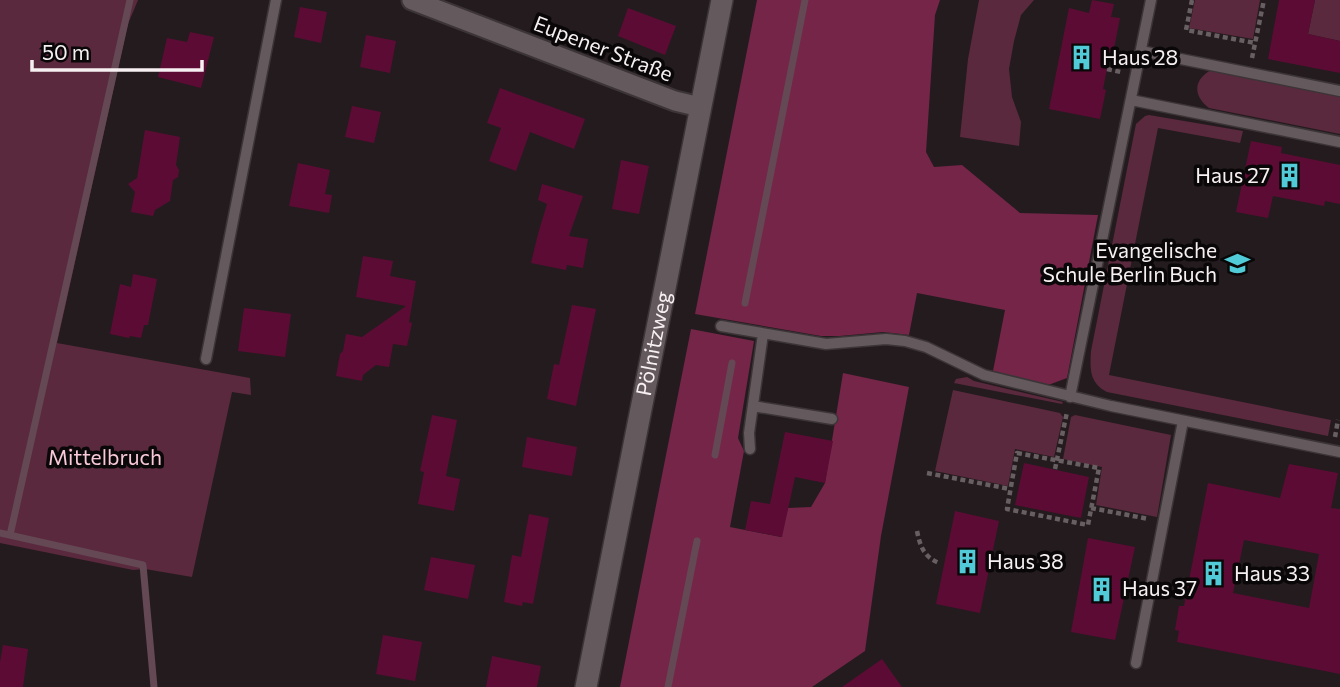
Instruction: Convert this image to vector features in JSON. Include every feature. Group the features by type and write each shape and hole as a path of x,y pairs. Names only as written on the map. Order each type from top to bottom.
{"street":[{"name":"Eupener Straße","path":"412,0 676,101 700,107"},
{"name":"Pölnitzweg","path":"586,687 722,0"}],"lane":[{"path":"206,359 276,0"},
{"path":"1070,397 1151,0"},
{"path":"1141,51 1340,91"},
{"path":"1131,100 1340,142"},
{"path":"720,326 826,344 886,339 905,341 984,375 1070,397 1340,452"},
{"path":"750,449 749,432 763,334"},
{"path":"753,406 832,419"},
{"path":"1136,663 1183,421"}],"path":[{"path":"1192,0 1186,30 1255,43"},
{"path":"1249,73 1264,0"},
{"path":"1055,469 1070,397"},
{"path":"1017,453 1099,468 1088,524 1007,509 1010,489 1017,453"},
{"path":"927,473 1010,489"},
{"path":"1091,508 1164,522"},
{"path":"917,531 926,555 939,563"}],"green space":[{"name":"Mittelbruch","path":"0,0 138,0 128,24 57,343 250,378 251,395 232,392 192,577 145,569 133,570 0,543"},
{"path":"979,0 1034,0 1021,15 1009,69 1012,97 1021,122 1019,146 960,137 968,59"},
{"path":"1195,0 1260,0 1253,39 1189,28"},
{"path":"1315,0 1340,0 1340,41 1308,34"},
{"path":"1211,70 1340,96 1340,134 1209,108 1200,98 1197,88 1201,78"},
{"path":"1149,115 1243,131 1240,143 1158,128 1109,375 1331,420 1328,436 1107,392 1094,380 1091,351 1136,124"},
{"path":"967,377 974,381 1063,402 1062,404 954,383 956,379"},
{"path":"953,390 1060,413 1063,417 1054,457 1015,449 1008,486 935,471"},
{"path":"1075,415 1171,435 1157,517 1096,505 1102,467 1063,459 1071,417"}],"shaded area":[{"path":"757,0 940,0 935,15 926,152 934,167 962,165 1020,213 1098,215 1067,378 1041,385 993,371 1005,310 917,293 909,335 883,332 821,336 695,314"},
{"path":"691,329 754,341 738,438 744,451 730,527 781,537 788,508 811,507 825,483 843,373 909,387 881,536 865,651 812,687 620,687"}],"building":[{"name":"Haus 28","path":"1092,0 1114,4 1111,17 1120,18 1114,48 1111,48 1100,119 1049,109 1069,8 1089,13"},
{"path":"1279,0 1315,0 1308,34 1340,41 1340,73 1268,59"},
{"path":"300,7 327,12 321,43 294,37"},
{"path":"628,8 676,26 665,55 618,36"},
{"path":"190,32 214,37 201,88 158,77 167,38 187,42"},
{"path":"366,35 396,41 390,73 360,67"},
{"path":"500,88 585,119 574,149 530,132 516,171 489,161 501,128 487,123"},
{"path":"352,106 381,112 374,143 345,137"},
{"path":"145,130 180,137 176,165 179,170 178,177 173,180 170,201 155,210 153,216 131,212 135,192 128,184 137,178"},
{"name":"Haus 27","path":"1251,141 1282,147 1281,153 1340,165 1340,204 1325,201 1324,206 1273,196 1268,218 1236,212"},
{"path":"621,160 649,166 639,214 612,209"},
{"path":"298,163 330,170 325,194 332,195 329,213 289,206"},
{"path":"542,184 583,196 569,236 588,239 583,268 567,265 566,270 531,263 547,204 538,200"},
{"path":"363,256 393,261 390,276 416,281 407,346 393,344 389,367 376,365 363,375 362,381 336,376 346,334 362,337 406,306 356,297"},
{"path":"133,274 157,279 148,325 144,325 141,338 110,334 120,284 131,287"},
{"path":"572,305 596,309 576,406 547,399 554,364 559,365"},
{"path":"244,308 291,314 285,357 238,351"},
{"path":"432,415 457,420 446,476 460,479 454,511 418,504 424,472 420,471"},
{"path":"785,432 833,441 825,483 795,477 782,537 745,530 751,501 770,504"},
{"path":"527,437 577,447 572,476 522,467"},
{"path":"1024,463 1089,477 1081,518 1015,505"},
{"name":"Haus 33","path":"1289,464 1338,473 1331,508 1340,509 1340,674 1177,642 1179,631 1175,630 1179,606 1184,606 1208,483 1280,498","holes":["1244,540 1319,554 1309,608 1233,593"]},
{"name":"Haus 38","path":"955,511 999,521 980,613 936,604"},
{"path":"529,514 549,518 533,604 523,602 522,606 504,602 512,555 521,557"},
{"name":"Haus 37","path":"1088,538 1135,547 1115,640 1071,632"},
{"path":"431,557 475,565 468,599 424,590"},
{"path":"383,635 422,642 415,681 376,674"},
{"path":"3,645 28,649 23,687 0,687"},
{"path":"492,656 541,666 537,687 486,687"},
{"path":"882,659 902,687 842,687"}],"waterway":[{"path":"10,535 130,0"},
{"path":"745,303 805,0"},
{"path":"715,455 732,363"},
{"path":"0,533 143,565 154,687"},
{"path":"668,687 697,541"}],"place":[{"name":"Haus 28","path":"1082,58"},
{"name":"Haus 27","path":"1290,176"},
{"name":"Evangelische Schule Berlin Buch","path":"1237,263"},
{"name":"Haus 38","path":"967,562"},
{"name":"Haus 33","path":"1214,574"},
{"name":"Haus 37","path":"1102,589"}]}
